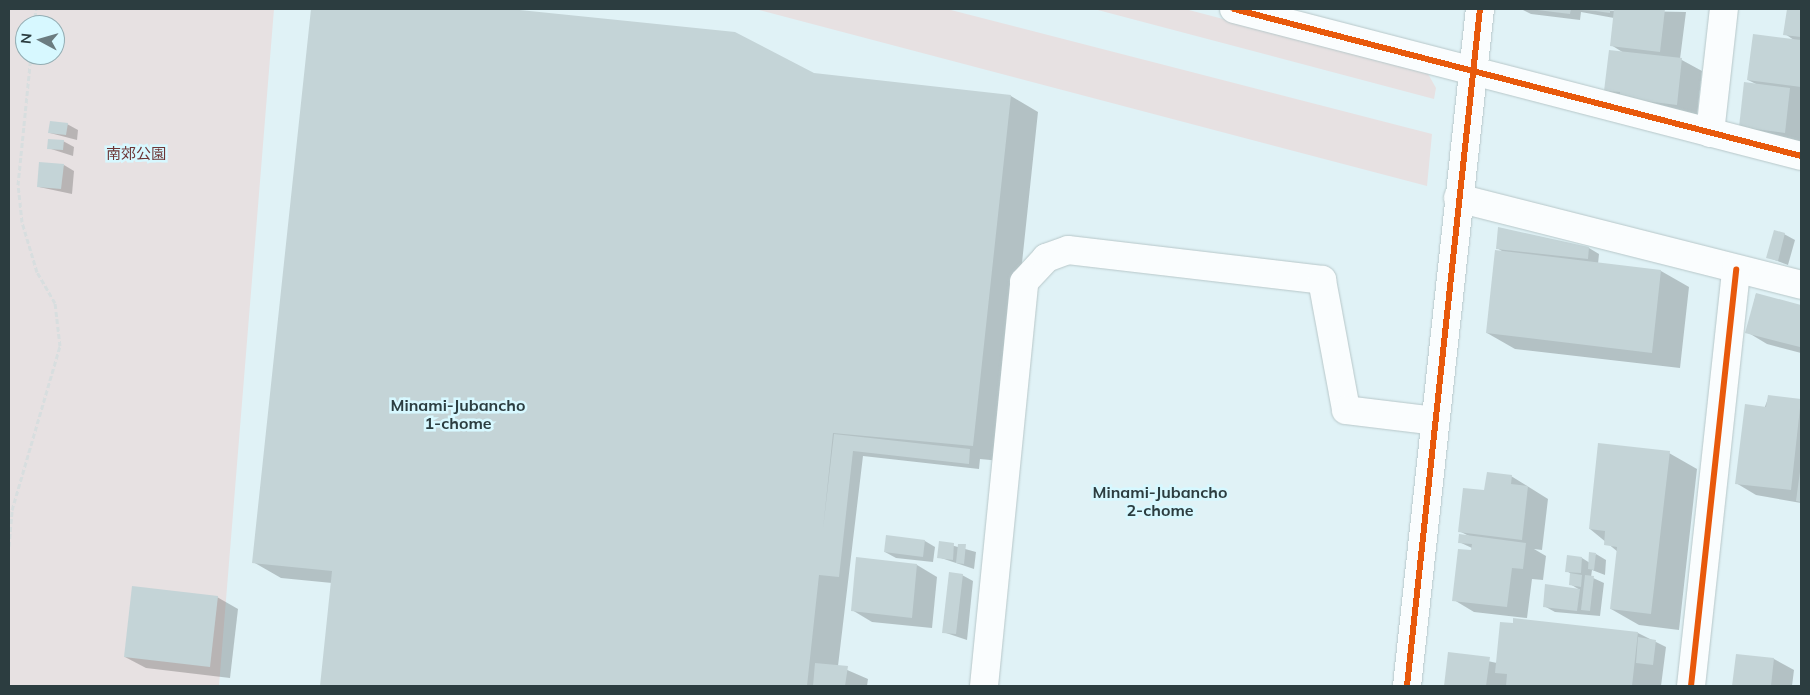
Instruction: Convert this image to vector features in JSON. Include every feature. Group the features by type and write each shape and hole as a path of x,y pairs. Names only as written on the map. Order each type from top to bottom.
{"street":[{"path":"1234,9 1801,156"},
{"path":"1407,686 1458,198 1480,9"},
{"path":"1710,133 1724,9"},
{"path":"1458,198 1801,286"},
{"path":"984,686 1024,282 1046,258 1068,250 1322,280 1346,410 1435,421"},
{"path":"1690,686 1736,269"}],"path":[{"path":"9,546 12,510 60,346 55,303 37,272 22,222 18,185 30,65"}],"green space":[{"name":"南郊公園","path":"9,9 274,9 219,686 9,686"},
{"path":"755,9 947,9 1432,134 1427,186"},
{"path":"1094,9 1185,9 1427,72 1436,88 1434,99"}],"building":[{"path":"311,9 510,9 735,32 814,73 1011,95 973,446 833,433 823,529 834,434 970,449 969,464 853,451 839,577 819,575 807,686 320,686 332,571 252,563"},
{"path":"1529,9 1571,9 1570,14"},
{"path":"1581,9 1610,9 1610,13"},
{"path":"1614,9 1665,9 1660,52 1610,46"},
{"path":"1787,9 1801,9 1801,37 1783,35"},
{"path":"1753,34 1801,40 1801,87 1747,80"},
{"path":"1609,50 1682,58 1677,105 1620,98 1620,92 1604,91"},
{"path":"1744,82 1790,88 1785,133 1739,127"},
{"path":"50,121 68,123 66,135 48,133"},
{"path":"48,139 64,140 63,150 47,149"},
{"path":"39,162 64,164 61,189 37,187"},
{"path":"1498,227 1589,247 1588,259 1496,249"},
{"path":"1774,230 1785,233 1778,261 1766,258"},
{"path":"1495,250 1661,270 1652,353 1486,333"},
{"path":"1756,293 1801,305 1800,347 1745,333"},
{"path":"1768,395 1801,399 1791,490 1735,484 1745,404 1766,407"},
{"path":"1598,443 1670,451 1651,614 1610,609 1617,547 1604,545 1605,531 1589,529"},
{"path":"1801,464 1801,502 1796,501"},
{"path":"1487,472 1512,475 1511,484 1528,486 1522,540 1458,532 1463,488 1484,490"},
{"path":"1459,534 1526,543 1523,569 1512,568 1507,607 1452,601 1458,549 1471,550 1472,544 1458,543"},
{"path":"886,535 925,540 923,557 884,552"},
{"path":"939,541 954,543 953,560 937,558"},
{"path":"958,544 966,544 964,564 956,563"},
{"path":"1589,552 1596,553 1594,570 1588,569"},
{"path":"1567,555 1582,557 1581,573 1565,572"},
{"path":"856,557 917,564 912,618 851,611"},
{"path":"949,572 963,574 956,634 942,633"},
{"path":"1570,573 1582,575 1581,587 1569,585"},
{"path":"1585,575 1594,576 1590,611 1581,610"},
{"path":"1545,584 1580,589 1577,611 1543,607"},
{"path":"132,586 218,596 210,667 124,657"},
{"path":"1513,618 1638,632 1632,686 1506,686 1507,674 1495,673 1500,622 1513,623"},
{"path":"1638,637 1656,640 1653,665 1636,663"},
{"path":"1448,652 1490,657 1486,686 1444,686"},
{"path":"1736,654 1774,658 1771,686 1732,686"},
{"path":"815,663 848,666 845,686 813,686"}],"cycle path":[{"path":"1234,9 1801,156"},
{"path":"1407,686 1480,9"},
{"path":"1691,686 1736,269"}],"district":[{"name":"Minami-Jubancho 1-chome","path":"458,414"},
{"name":"Minami-Jubancho 2-chome","path":"1160,501"}]}
